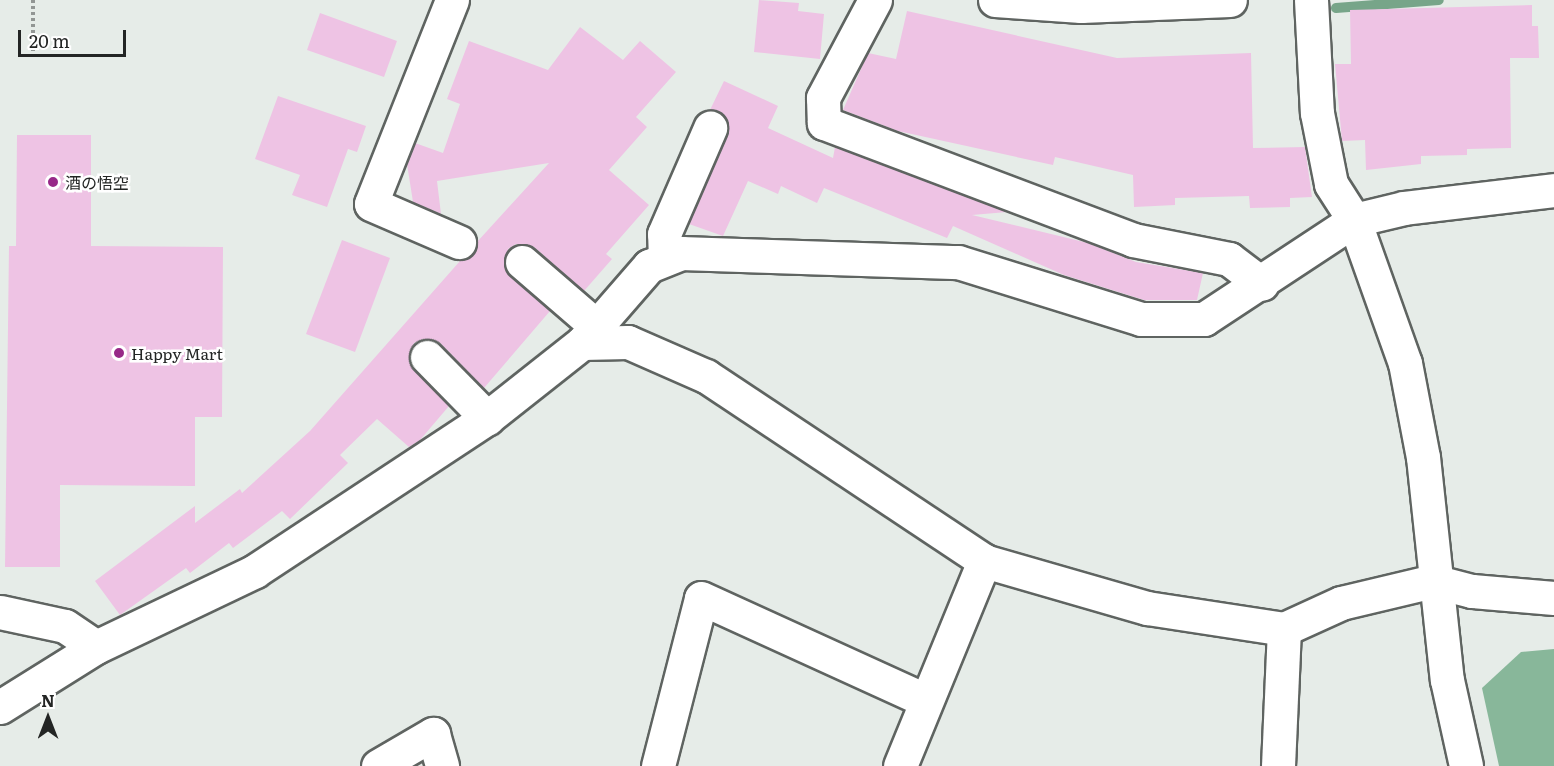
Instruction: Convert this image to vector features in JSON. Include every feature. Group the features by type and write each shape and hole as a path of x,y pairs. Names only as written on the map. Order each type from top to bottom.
{"street":[{"path":"452,0 371,204 459,242"},
{"path":"875,0 823,98 824,123 1133,240 1229,260 1262,284"},
{"path":"995,0 1081,6 1230,0"},
{"path":"1311,0 1319,123 1331,184 1354,220 1405,363 1423,457 1433,581 1447,680 1466,766"},
{"path":"665,260 664,234 710,128"},
{"path":"0,707 96,647 255,571 487,418 589,334 649,266 682,253 958,262 1141,319 1204,319 1262,284 1354,220 1404,208 1554,190"},
{"path":"522,262 589,334 628,342 706,376 984,561 1147,608 1284,629 1341,603 1433,581 1473,591 1554,598"},
{"path":"427,357 487,418"},
{"path":"907,764 925,700 984,561"},
{"path":"658,766 701,598 925,700"},
{"path":"0,612 65,626 96,647"},
{"path":"1278,766 1284,629"},
{"path":"378,766 433,734 442,766"}],"path":[{"path":"33,0 33,54"}],"green space":[{"path":"1554,649 1554,766 1499,766 1482,688 1521,652"}],"building":[{"path":"759,0 799,3 798,11 824,14 820,59 754,52"},
{"path":"1532,5 1532,26 1538,26 1539,58 1510,58 1511,148 1467,149 1467,155 1421,156 1421,164 1366,170 1365,140 1342,141 1335,64 1351,64 1350,10"},
{"path":"907,11 1117,58 1251,53 1253,148 1305,147 1312,197 1290,198 1290,207 1250,208 1249,196 1175,198 1175,205 1134,207 1133,175 1055,157 1053,165 898,131 843,110 868,53 896,59"},
{"path":"320,13 397,41 384,77 307,50"},
{"path":"580,27 623,60 640,41 676,72 636,117 647,127 609,170 649,205 606,254 612,259 584,291 534,247 516,244 508,249 505,269 550,311 484,388 440,343 423,339 414,343 409,362 449,406 420,440 409,447 377,419 340,455 348,463 290,519 282,511 233,548 229,543 190,573 186,568 120,615 95,581 195,506 195,523 240,489 242,493 310,431 460,261 471,257 477,242 549,163 437,181 441,214 413,202 407,164 415,143 443,153 460,104 447,99 469,41 548,70"},
{"path":"724,81 778,106 768,128 833,158 835,147 1007,212 972,215 1088,243 1136,262 1203,273 1197,300 1144,300 1064,275 953,226 947,238 824,188 817,203 781,186 778,194 748,181 723,236 689,224 727,135 725,117 710,110"},
{"path":"278,96 366,126 357,152 348,149 327,207 292,195 300,175 255,159"},
{"path":"17,135 91,135 91,246 223,247 222,417 195,417 195,486 60,485 60,567 5,567 9,246 16,246"},
{"path":"342,240 390,258 355,352 306,334"}],"waterway":[{"path":"1336,8 1439,0"}],"place":[{"name":"酒の悟空","path":"53,182"},
{"name":"Happy Mart","path":"119,353"}]}
